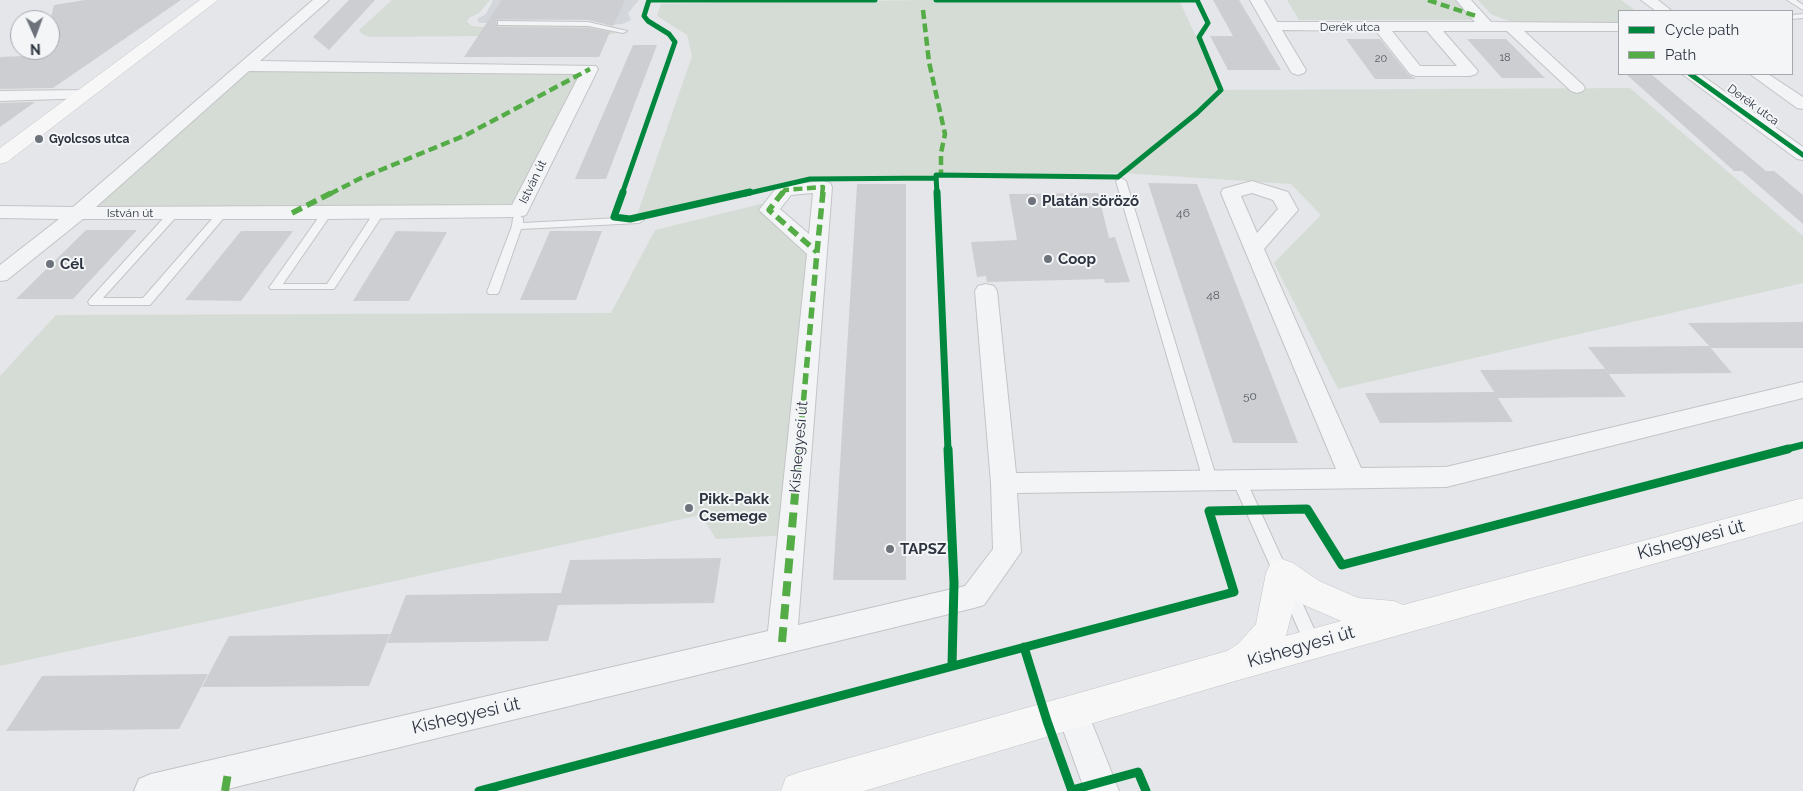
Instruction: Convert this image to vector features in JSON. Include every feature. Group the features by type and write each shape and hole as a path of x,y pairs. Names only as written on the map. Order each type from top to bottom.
{"street":[{"path":"0,158 210,0"},
{"name":"István út","path":"0,275 78,213 322,0"},
{"path":"1257,0 1298,70"},
{"path":"1463,0 1488,28"},
{"path":"1648,0 1663,10"},
{"name":"Derék utca","path":"1272,26 1512,28"},
{"path":"1381,27 1416,71 1470,71 1432,27"},
{"path":"1512,28 1618,27"},
{"path":"1512,28 1577,88"},
{"name":"István út","path":"0,212 379,213 518,219 590,69 245,66"},
{"name":"Derék utca","path":"1691,75 1803,156"},
{"name":"Derék utca","path":"1760,75 1803,104"},
{"path":"0,96 84,95"},
{"path":"1255,247 1353,479"},
{"name":"Kishegyesi út","path":"782,642 817,252"},
{"name":"Kishegyesi út","path":"151,791 974,596 1008,552 1004,483 986,292"},
{"path":"1004,483 1446,478 1803,390"},
{"name":"Kishegyesi út","path":"800,791 1235,665 1803,510"},
{"path":"1235,665 1250,655 1271,631 1277,608 1282,573 1307,591 1356,612 1408,617"},
{"path":"1074,713 1102,791"}],"lane":[{"path":"1791,0 1803,8"},
{"path":"502,24 588,24 623,31"},
{"path":"1121,181 1210,480"},
{"path":"174,212 94,302 146,302 222,213"},
{"path":"327,213 275,287 330,287 379,213"},
{"path":"492,292 518,219 639,220"},
{"path":"1240,480 1313,644"}],"shaded area":[{"path":"392,0 490,0 479,13 469,18 467,22 472,26 482,27 501,23 588,24 623,31 608,35 370,37 362,34 359,30"},
{"path":"493,0 639,0 628,13 631,20 622,24 608,25 597,19 501,20 492,23 479,23 477,19 486,14"},
{"path":"924,0 1179,0 1221,90 1630,88 1803,236 1803,283 1338,389 1274,263 1321,215 1291,184 1123,173 810,179 636,218 692,56 687,35 657,16 661,4"},
{"path":"1287,0 1457,0 1476,20 1299,20"},
{"path":"1478,0 1621,0 1635,10 1618,10 1618,23 1518,23 1491,14"},
{"path":"245,66 590,69 519,211 78,213"},
{"path":"777,200 769,210 817,252 791,535 716,539 701,515 0,666 0,376 56,315 611,313 655,230"}],"building":[{"path":"85,0 181,0 53,88 0,89 0,57 10,57 10,60 60,60 60,10 53,10 54,5"},
{"path":"349,0 375,0 329,50 313,37"},
{"path":"502,0 625,0 613,26 588,20 498,19 496,21 498,27 588,28 610,32 599,57 464,57"},
{"path":"1213,0 1239,0 1281,70 1228,70 1210,36 1233,36"},
{"path":"1346,39 1380,39 1409,75 1416,79 1375,79"},
{"path":"1467,39 1506,39 1545,78 1502,78"},
{"path":"633,45 657,45 606,179 575,179"},
{"path":"1627,75 1652,75 1766,171 1774,171 1803,195 1803,224 1742,171 1734,171"},
{"path":"35,102 0,127 0,103"},
{"path":"1148,183 1197,184 1298,443 1233,443"},
{"path":"857,184 906,184 906,580 833,580"},
{"path":"1098,193 1109,238 1115,237 1130,282 1105,283 1104,279 987,282 986,276 977,277 971,242 1017,240 1009,194"},
{"path":"86,230 137,230 73,299 16,299"},
{"path":"241,231 293,231 241,301 185,300"},
{"path":"396,231 447,232 409,301 353,301"},
{"path":"550,231 602,231 576,300 520,300"},
{"path":"1803,322 1803,348 1711,348 1688,323"},
{"path":"1709,346 1732,373 1609,374 1588,347"},
{"path":"1605,369 1626,397 1498,398 1480,370"},
{"path":"1494,392 1513,422 1380,423 1365,393"},
{"path":"721,558 714,603 558,605 548,641 387,643 406,595 561,593 570,560"},
{"path":"390,634 369,686 202,687 229,636"},
{"path":"208,674 179,729 6,731 42,676"}],"marked path":[{"path":"1428,0 1479,17"},
{"path":"923,10 929,62 945,134 941,153 941,175"},
{"path":"292,213 361,178 466,135 590,69"},
{"path":"782,642 823,187 785,190 769,210 817,252"},
{"path":"225,791 228,773"}],"cycle path":[{"path":"875,0 649,0 644,16 648,21 669,34 675,42 614,217 630,219 810,179 936,178"},
{"path":"936,0 1197,0"},
{"path":"952,665 954,583 936,175 1118,177 1197,113 1221,90 1199,37 1208,23 1197,0"},
{"path":"1691,75 1803,155"},
{"path":"479,791 1234,592 1209,511 1307,509 1342,565 1803,445"},
{"path":"1024,647 1047,721 1072,791"},
{"path":"1072,790 1138,772 1146,791"}],"place":[{"name":"Gyolcsos utca","path":"39,139"},
{"name":"Platán söröző","path":"1032,201"},
{"name":"Coop","path":"1048,259"},
{"name":"Cél","path":"50,264"},
{"name":"Pikk-Pakk Csemege","path":"689,508"},
{"name":"TAPSZ","path":"890,549"}]}
